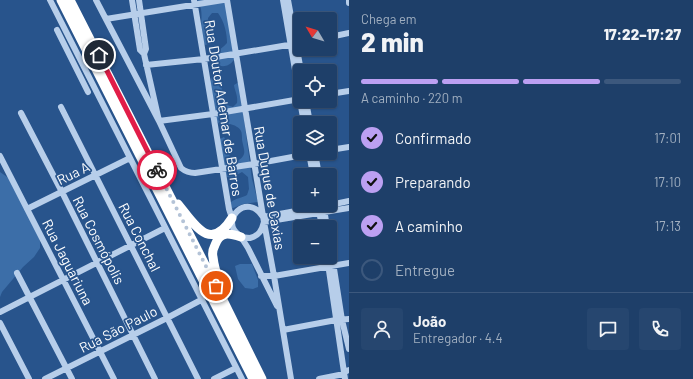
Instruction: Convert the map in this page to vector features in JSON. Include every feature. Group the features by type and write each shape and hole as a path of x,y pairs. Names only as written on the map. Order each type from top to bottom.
{"highway":[{"path":"61,0 252,378"},
{"path":"70,0 262,379"},
{"path":"165,187 198,229 204,233 210,235 223,231 228,226 232,218"},
{"path":"223,300 212,251 216,240 224,234 231,234 241,237"}],"street":[{"path":"50,0 242,379"},
{"path":"96,0 159,121 181,168 190,173 195,173 293,157"},
{"path":"132,0 138,13"},
{"path":"139,0 138,13 140,50 144,54 159,121"},
{"path":"106,19 194,2 223,0"},
{"name":"Rua Duque de Caxias","path":"227,0 291,379"},
{"path":"283,0 293,33"},
{"path":"288,0 293,27"},
{"name":"Rua Doutor Ademar de Barros","path":"194,2 229,209 232,218"},
{"path":"57,30 88,92"},
{"path":"337,36 349,33"},
{"path":"146,65 204,59 293,44"},
{"path":"337,93 349,90"},
{"path":"159,121 213,114 293,100"},
{"name":"Rua Conchal","path":"61,107 198,379"},
{"name":"Rua Cosmópolis","path":"21,113 155,379"},
{"path":"337,149 349,147"},
{"name":"Rua Jaguariuna","path":"0,156 114,379"},
{"name":"Rua A","path":"27,209 130,158"},
{"path":"337,204 349,201"},
{"path":"241,237 252,237 258,234 262,229 263,220 260,211 254,207 242,207 237,210 232,218 232,224 234,230 241,237 248,248 280,311"},
{"path":"337,208 349,208"},
{"path":"263,220 300,212"},
{"path":"0,312 165,228"},
{"path":"261,276 274,276 349,263"},
{"path":"331,266 349,349"},
{"path":"17,274 72,379"},
{"name":"Rua São Paulo","path":"45,379 201,300"},
{"path":"283,330 343,320"},
{"path":"319,379 347,375 343,320"},
{"path":"0,323 29,379"},
{"path":"214,379 236,368"}],"shaded area":[{"path":"198,0 229,0 234,60 228,65 215,65 213,61 213,55 227,43 226,31 222,20 218,13 212,13 208,18 209,30 212,36 211,43 205,45 201,32 201,9"},
{"path":"218,76 225,102 227,105 233,107 237,103 234,85 239,82 252,179 258,202 243,204 231,209 231,202 247,195 249,189 248,177 242,172 231,178 225,176 218,140 224,137 231,160 236,162 244,155 244,150 242,133 239,128 230,124 225,127 220,125 216,120 210,83 212,77"},
{"path":"0,172 10,179 39,236 40,248 34,257 23,267 2,292 0,297"},
{"path":"240,264 252,264 258,280 258,287 253,289 245,288 238,279 235,266"}],"way so far":[{"path":"157,170 216,286"}],"route":[{"path":"99,55 157,170"}]}
